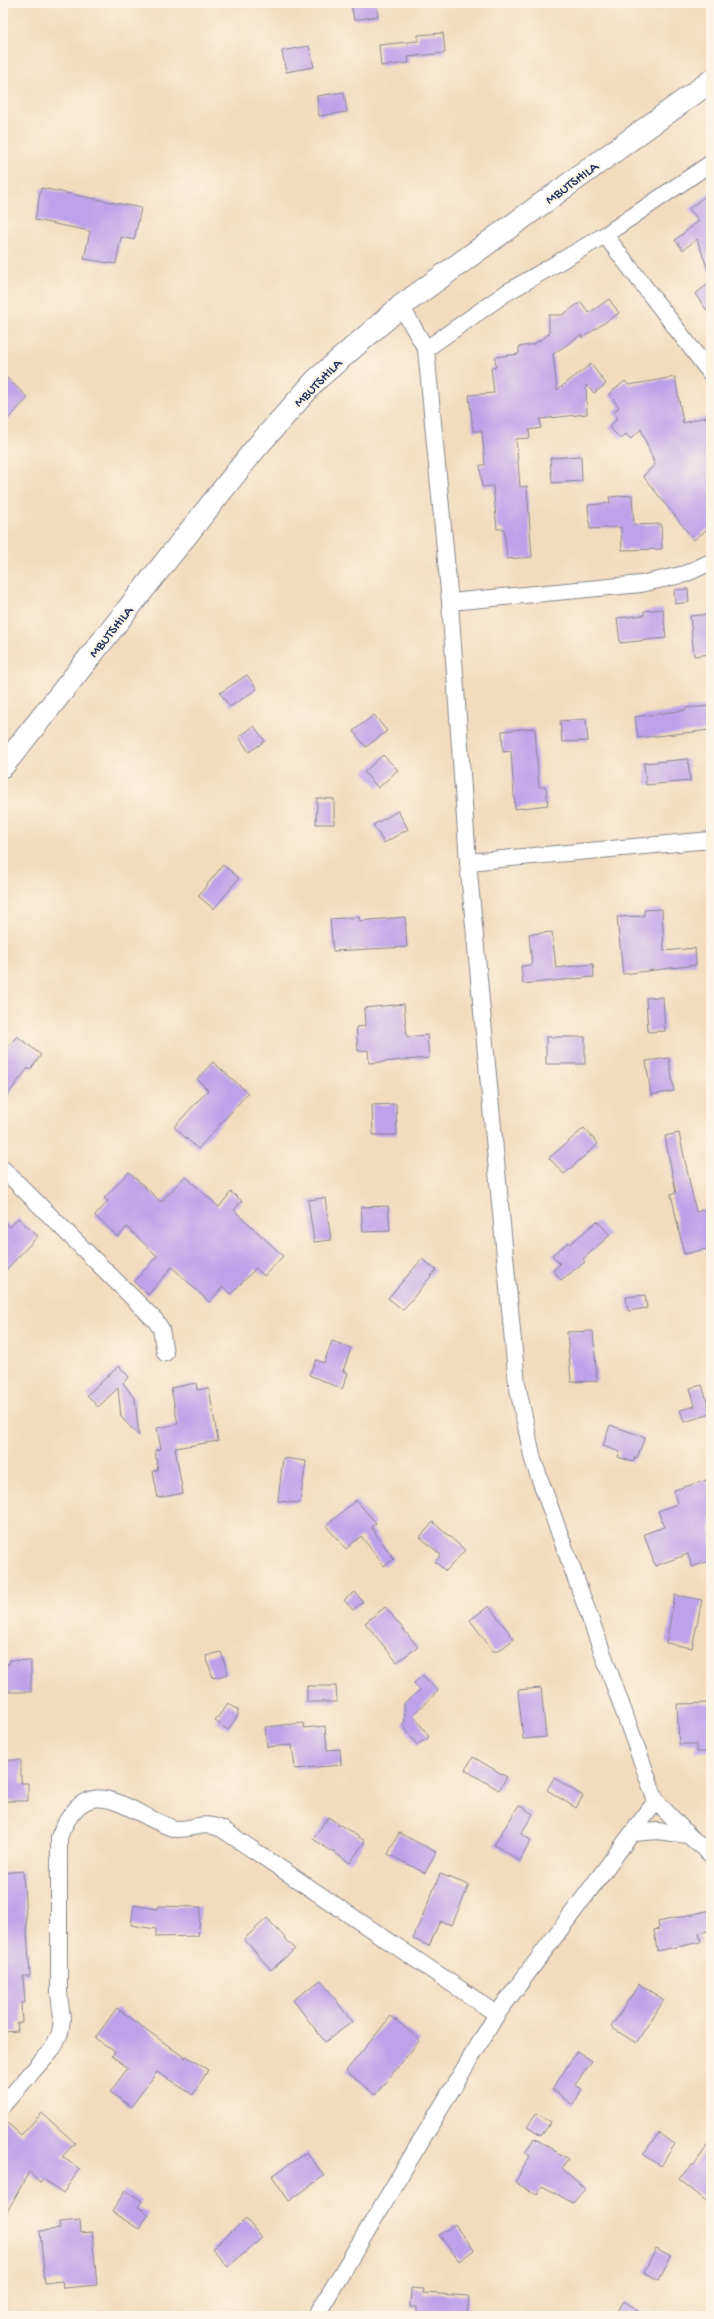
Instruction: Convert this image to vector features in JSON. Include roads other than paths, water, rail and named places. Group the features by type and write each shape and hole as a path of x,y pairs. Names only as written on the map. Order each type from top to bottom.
{"street":[{"name":"MBUTSHILA","path":"3,766 255,449 316,380 401,306 711,81"},
{"path":"426,349 506,293 605,235 711,163"},
{"path":"605,235 711,374"},
{"path":"401,306 426,349 450,602 468,862 517,1384 538,1474 656,1801 688,1835 711,1855"},
{"path":"450,602 641,584 685,574 711,562"},
{"path":"468,862 711,840"},
{"path":"3,1169 155,1320 161,1329 165,1352"},
{"path":"3,2105 53,2048 60,2033 62,2019 59,1993 59,1837 64,1826 78,1807 97,1798 114,1800 175,1829 184,1829 200,1824 211,1824 498,2014"},
{"path":"316,2316 498,2014 634,1833 656,1801"},
{"path":"634,1833 657,1831 688,1835"}]}
